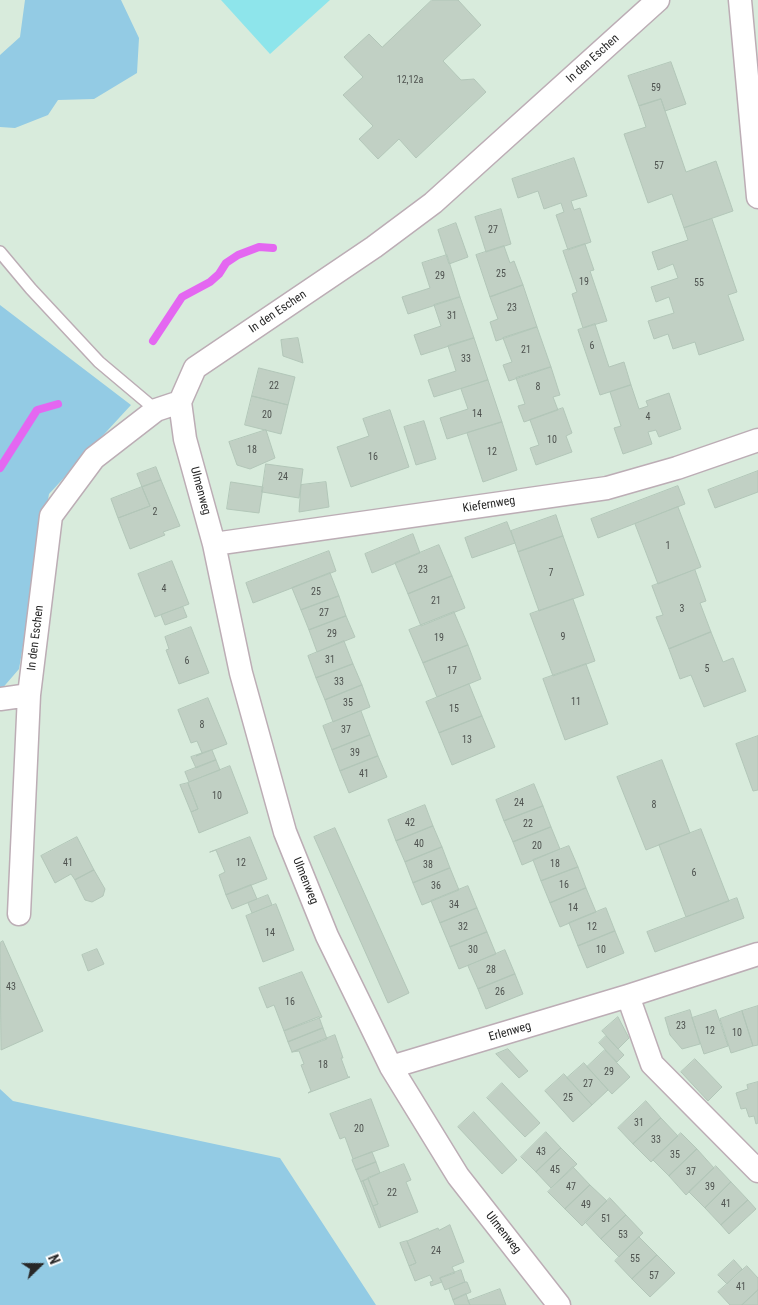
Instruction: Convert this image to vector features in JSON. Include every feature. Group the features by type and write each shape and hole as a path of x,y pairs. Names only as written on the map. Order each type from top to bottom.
{"street":[{"name":"In den Eschen","path":"19,914 29,695 52,516 94,458 156,410 180,402 195,368 374,247 433,203 658,0"},
{"path":"740,0 758,197"},
{"name":"Ulmenweg","path":"180,402 186,439 214,544 241,673 285,832 327,936 391,1067 458,1176 559,1305"},
{"name":"Kiefernweg","path":"214,544 607,488 677,468 758,440"},
{"path":"0,699 29,695"},
{"name":"Erlenweg","path":"391,1067 628,996 758,954"},
{"path":"628,996 652,1064 758,1171"}],"lane":[{"path":"0,252 31,289 99,362 156,410"}],"shaded area":[{"path":"25,0 121,0 139,38 137,73 94,99 58,100 48,115 15,128 0,127 0,55 20,37"},
{"path":"221,0 330,0 270,54"},
{"path":"0,305 131,405 49,494 19,669 0,691"},
{"path":"0,1089 13,1101 280,1158 376,1305 0,1305"}],"building":[{"path":"432,0 458,0 481,25 443,61 461,80 474,79 486,92 416,158 399,139 378,159 359,139 373,126 343,95 363,77 344,57 369,34 382,47"},
{"path":"671,62 686,104 665,111 661,99 639,106 628,76"},
{"path":"661,99 686,172 716,161 733,211 684,228 672,194 648,203 624,134 646,127 639,106"},
{"path":"574,158 587,196 571,201 574,210 580,208 591,242 568,250 556,215 564,212 561,203 544,209 538,191 518,198 512,179"},
{"path":"501,209 511,244 486,252 475,217"},
{"path":"712,219 737,292 728,295 744,340 699,355 695,342 673,349 668,334 654,339 648,321 674,313 669,297 656,302 651,287 678,278 673,264 658,270 652,252 688,240 684,228"},
{"path":"456,223 468,257 449,264 438,230"},
{"path":"585,244 594,270 590,271 607,321 583,328 572,294 577,292 563,251"},
{"path":"504,246 510,263 514,261 523,285 490,297 476,255"},
{"path":"447,255 460,297 408,314 402,297 430,288 422,263"},
{"path":"523,285 537,327 496,341 490,322 498,319 490,297"},
{"path":"460,297 474,338 421,355 414,335 441,326 434,305"},
{"path":"595,324 609,367 624,362 631,385 600,395 578,330"},
{"path":"537,327 551,367 509,381 503,365 512,362 503,338"},
{"path":"298,338 303,363 283,356 281,340"},
{"path":"474,338 488,380 434,397 428,380 456,371 448,346"},
{"path":"551,367 560,395 553,397 558,410 524,422 518,406 525,404 516,378"},
{"path":"259,368 295,377 288,405 252,396"},
{"path":"488,380 502,422 447,439 440,418 468,409 461,389"},
{"path":"631,385 639,409 648,406 646,401 669,393 681,429 659,437 656,430 648,432 652,444 623,454 614,428 621,426 610,392"},
{"path":"252,396 288,405 281,434 245,425"},
{"path":"563,408 572,433 566,436 572,452 536,465 530,448 539,445 530,420"},
{"path":"390,410 409,467 351,487 337,447 369,436 363,419"},
{"path":"424,421 436,459 416,465 404,427"},
{"path":"502,422 517,470 483,482 467,433"},
{"path":"266,430 275,458 250,469 237,465 229,442"},
{"path":"266,464 303,469 299,498 262,492"},
{"path":"156,467 161,480 142,487 137,474"},
{"path":"758,471 758,492 715,508 708,490"},
{"path":"161,480 180,526 163,532 165,535 130,549 118,518 150,506 142,487"},
{"path":"231,482 263,487 259,513 227,509"},
{"path":"326,482 329,507 299,512 301,485"},
{"path":"678,486 685,504 598,538 591,519"},
{"path":"142,487 150,506 118,518 111,499"},
{"path":"678,507 701,567 658,584 635,524"},
{"path":"556,515 563,536 518,552 511,531"},
{"path":"507,522 515,543 472,558 465,538"},
{"path":"413,534 420,553 372,573 365,554"},
{"path":"563,536 584,595 539,611 518,552"},
{"path":"439,545 452,576 408,594 395,563"},
{"path":"329,551 336,571 253,603 246,583"},
{"path":"172,561 189,604 155,617 138,574"},
{"path":"695,570 706,601 700,603 711,632 669,649 656,617 663,615 652,586"},
{"path":"330,573 339,596 301,610 292,588"},
{"path":"452,576 465,608 421,626 408,594"},
{"path":"339,596 346,616 309,630 301,610"},
{"path":"573,599 595,661 553,676 530,614"},
{"path":"183,607 187,617 165,625 161,615"},
{"path":"454,612 468,645 423,663 409,630"},
{"path":"346,616 355,637 317,652 309,630"},
{"path":"191,627 209,673 179,684 166,650 169,649 165,637"},
{"path":"711,632 723,662 733,658 746,691 704,707 691,675 680,679 669,649"},
{"path":"344,641 353,664 316,678 308,656"},
{"path":"468,645 481,679 437,697 423,663"},
{"path":"353,664 362,685 325,700 316,678"},
{"path":"586,664 608,724 565,740 543,679"},
{"path":"469,684 482,716 439,733 426,702"},
{"path":"362,685 370,707 333,722 325,700"},
{"path":"208,698 227,744 196,756 202,753 197,741 191,743 178,710"},
{"path":"361,711 370,735 332,750 323,726"},
{"path":"482,716 495,747 452,765 439,733"},
{"path":"370,735 378,756 340,771 332,750"},
{"path":"758,736 758,790 753,791 736,744"},
{"path":"212,750 216,760 196,768 191,757"},
{"path":"378,756 387,777 349,793 340,771"},
{"path":"216,760 220,770 189,782 185,772"},
{"path":"662,760 690,833 646,850 617,777"},
{"path":"230,766 248,813 199,833 191,812 198,809 188,783"},
{"path":"188,783 198,809 191,812 180,785"},
{"path":"534,784 543,806 504,821 496,800"},
{"path":"425,805 433,826 396,841 388,820"},
{"path":"543,806 551,827 513,842 504,821"},
{"path":"433,826 442,847 405,862 396,841"},
{"path":"551,827 560,849 522,865 513,842"},
{"path":"335,828 409,993 388,1003 314,837"},
{"path":"701,829 729,901 686,917 659,845"},
{"path":"77,837 94,870 75,880 71,874 55,883 41,856"},
{"path":"250,837 267,879 226,895 219,875 225,872 216,850 210,852"},
{"path":"569,846 578,867 541,881 533,860"},
{"path":"442,847 450,868 413,883 405,862"},
{"path":"578,867 586,888 550,903 541,881"},
{"path":"450,868 459,890 422,905 413,883"},
{"path":"94,870 105,889 103,896 92,902 85,900 75,880"},
{"path":"251,885 257,899 232,909 226,895"},
{"path":"468,886 477,908 440,923 431,901"},
{"path":"586,888 596,912 560,927 550,903"},
{"path":"268,895 272,905 252,913 248,903"},
{"path":"737,898 744,918 655,952 647,932"},
{"path":"276,904 294,950 263,962 246,916"},
{"path":"477,908 487,932 450,947 440,923"},
{"path":"606,908 615,931 578,946 569,923"},
{"path":"615,931 624,953 587,968 578,946"},
{"path":"487,932 496,954 459,969 450,947"},
{"path":"3,941 43,1031 1,1050 0,943"},
{"path":"97,949 104,964 88,971 82,955"},
{"path":"505,950 515,974 478,989 468,966"},
{"path":"302,972 322,1017 284,1031 274,1005 267,1008 259,988"},
{"path":"515,974 523,994 486,1009 478,989"},
{"path":"758,1006 758,1045 753,1046 742,1011"},
{"path":"690,1010 700,1044 682,1049 670,1035 665,1018"},
{"path":"716,1010 728,1046 704,1054 692,1018"},
{"path":"742,1011 753,1046 731,1053 720,1019"},
{"path":"319,1017 323,1028 288,1042 284,1031"},
{"path":"618,1017 629,1038 618,1049 602,1031"},
{"path":"323,1028 327,1039 292,1052 288,1042"},
{"path":"335,1035 343,1058 341,1058 348,1077 350,1077 308,1093 311,1091 301,1065 304,1064 299,1051 292,1052"},
{"path":"606,1036 624,1055 617,1062 599,1043"},
{"path":"508,1049 528,1071 519,1078 496,1054"},
{"path":"605,1050 630,1077 612,1094 587,1067"},
{"path":"695,1059 722,1087 708,1101 681,1072"},
{"path":"584,1063 608,1090 592,1105 567,1078"},
{"path":"564,1074 592,1105 573,1122 545,1091"},
{"path":"758,1082 758,1123 756,1124 754,1116 749,1117 746,1108 741,1109 736,1093 748,1089 747,1085"},
{"path":"502,1083 540,1123 525,1137 487,1098"},
{"path":"371,1099 389,1146 353,1159 345,1137 340,1139 330,1114"},
{"path":"646,1101 661,1118 633,1144 618,1128"},
{"path":"474,1112 517,1160 502,1174 458,1127"},
{"path":"661,1118 678,1136 651,1162 633,1144"},
{"path":"546,1132 561,1148 536,1172 521,1157"},
{"path":"681,1133 697,1149 669,1176 653,1160"},
{"path":"561,1148 577,1164 551,1188 536,1172"},
{"path":"697,1149 714,1168 686,1195 669,1176"},
{"path":"372,1152 376,1162 356,1170 352,1160"},
{"path":"376,1162 380,1173 361,1182 356,1170"},
{"path":"404,1164 411,1180 406,1182 418,1212 381,1227 373,1206 378,1204 368,1178"},
{"path":"716,1166 731,1182 705,1208 689,1192"},
{"path":"573,1167 590,1185 565,1209 548,1192"},
{"path":"368,1179 378,1204 373,1206 363,1181"},
{"path":"363,1181 381,1227 379,1228 361,1182"},
{"path":"731,1182 748,1200 721,1225 705,1208"},
{"path":"590,1185 607,1201 582,1226 565,1209"},
{"path":"610,1198 626,1215 601,1239 585,1222"},
{"path":"748,1200 756,1209 729,1234 721,1225"},
{"path":"626,1215 643,1233 619,1257 601,1239"},
{"path":"450,1225 464,1262 452,1267 455,1273 440,1278 442,1282 431,1286 430,1282 433,1281 430,1275 415,1281 409,1266 416,1263 407,1241"},
{"path":"639,1237 657,1255 632,1279 615,1261"},
{"path":"407,1241 416,1263 409,1266 400,1243"},
{"path":"657,1255 675,1273 650,1297 632,1279"},
{"path":"734,1260 742,1269 727,1284 718,1275"},
{"path":"747,1266 758,1278 758,1290 742,1305 730,1305 718,1292"},
{"path":"461,1270 465,1282 445,1290 440,1278"},
{"path":"467,1282 471,1292 453,1300 449,1289"},
{"path":"500,1289 506,1305 470,1305 468,1301"},
{"path":"758,1290 758,1305 742,1305"},
{"path":"466,1294 470,1305 455,1305 453,1300"}],"waterway":[{"path":"153,341 182,297 210,282 219,274 226,263 238,255 259,247 273,248"},
{"path":"0,468 37,410 58,404"}]}
